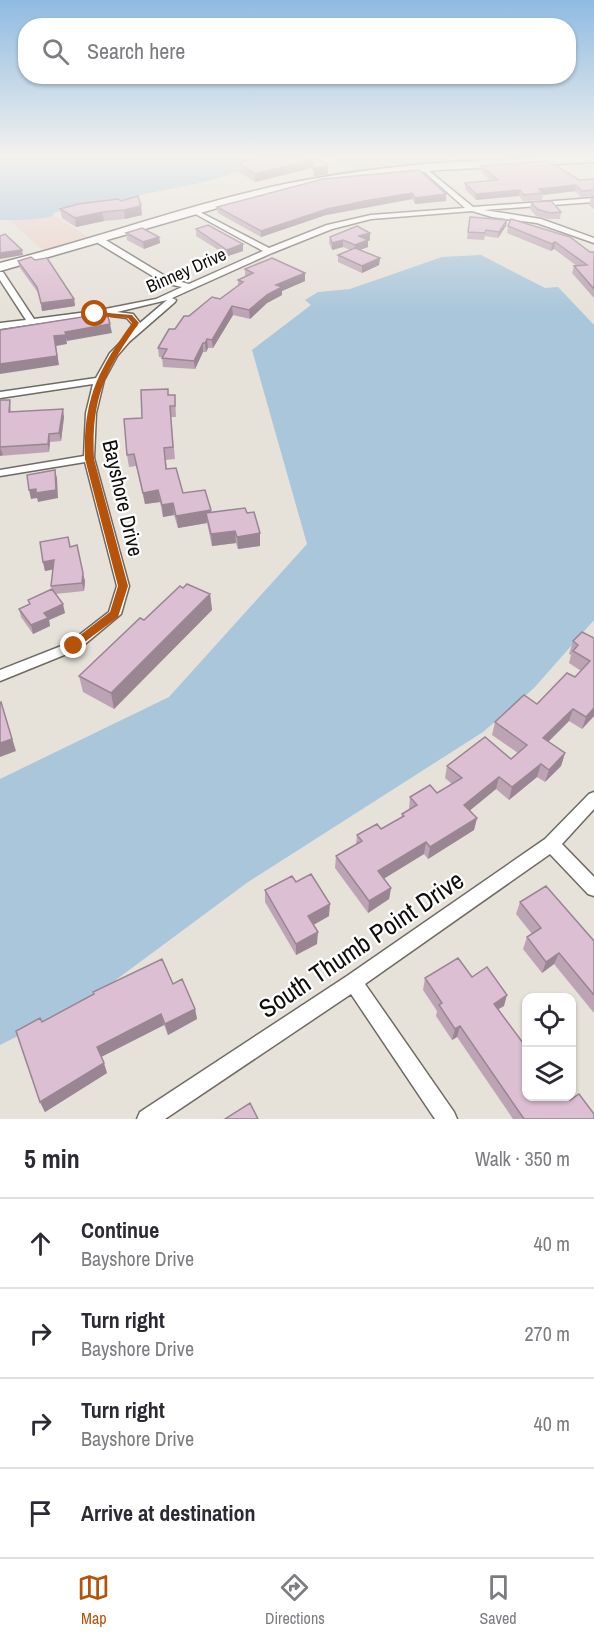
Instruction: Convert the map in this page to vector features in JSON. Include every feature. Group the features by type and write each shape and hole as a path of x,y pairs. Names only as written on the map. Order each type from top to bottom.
{"main road":[{"path":"0,267 100,241 195,209"}],"street":[{"name":"Binney Drive","path":"0,326 95,314 158,301 269,251 330,227 371,217 468,209"},
{"path":"472,209 492,215 538,221 594,242"},
{"path":"192,210 269,251"},
{"path":"100,241 185,288"},
{"path":"0,274 32,321"},
{"name":"Bayshore Drive","path":"0,676 74,646 115,614 123,586 89,459 91,413 99,380 113,355 126,340 185,288"},
{"name":"Bayshore Drive","path":"126,340 128,331 158,301"},
{"path":"95,314 130,316 136,323"},
{"path":"0,395 99,380"},
{"path":"0,473 89,459"},
{"name":"South Thumb Point Drive","path":"147,1119 353,982 551,844 594,799"},
{"path":"551,844 594,888"},
{"path":"353,982 447,1119"}],"shaded area":[{"path":"54,216 92,239 45,252 9,220"}],"water":[{"path":"0,209 70,209 56,212 54,216 27,220 0,220"},
{"path":"481,255 545,288 558,287 594,325 594,620 534,688 483,732 248,882 86,1002 0,1045 0,779 169,697 307,544 252,350 311,305 305,300 318,292 350,289 442,257"}],"building":[{"path":"60,209 127,209 102,212 75,218"},
{"path":"221,209 326,209 261,231"},
{"path":"538,209 558,209 561,212 550,213"},
{"path":"470,217 507,220 499,232 486,230 485,233 468,232"},
{"path":"511,219 570,237 590,252 594,252 594,289 574,266 587,265 555,242 552,244 508,226"},
{"path":"208,225 243,244 227,250 196,229"},
{"path":"357,226 370,233 359,236 368,240 355,245 343,240 332,243 330,237"},
{"path":"142,228 159,237 143,242 126,233"},
{"path":"5,234 22,250 0,253 0,236"},
{"path":"355,248 380,258 362,266 338,255"},
{"path":"31,257 35,260 47,258 74,299 41,303 37,287 18,261"},
{"path":"272,258 305,273 276,285 282,287 267,295 249,310 232,306 212,340 207,339 203,343 194,361 162,358 167,349 158,348 169,329 175,329 184,316 189,316 212,297 220,299 243,282 238,280 253,273 245,269"},
{"path":"107,313 110,324 54,336 57,356 0,364 0,330"},
{"path":"168,389 168,395 175,395 175,406 170,406 173,447 164,448 166,469 176,468 183,493 205,490 211,510 176,516 173,503 162,505 158,490 143,493 134,454 127,455 124,419 142,418 141,390"},
{"path":"0,400 10,400 9,412 63,409 59,433 49,434 48,444 0,447"},
{"path":"55,470 56,490 36,493 36,489 29,490 27,475"},
{"path":"245,508 247,513 254,512 260,533 237,537 235,531 211,534 206,513"},
{"path":"68,537 70,547 77,545 83,573 82,583 51,586 54,560 43,562 40,542"},
{"path":"187,584 210,594 111,693 79,676 140,618 144,620 180,586 183,588"},
{"path":"52,589 63,604 44,613 48,618 31,625 19,609 30,604 28,600"},
{"path":"582,632 594,638 594,708 586,717 573,709 543,738 565,753 549,770 541,764 512,787 499,777 464,805 477,818 430,847 426,842 378,871 391,888 369,901 336,856 362,841 357,835 377,824 381,829 404,816 402,814 417,805 410,797 430,785 437,793 462,778 447,766 485,737 511,759 527,745 495,722 524,695 537,704 567,673 575,677 590,661 573,651 578,645 573,641"},
{"path":"0,703 12,739 0,743"},
{"path":"311,874 330,904 308,916 318,932 296,944 265,890 292,876 296,882"},
{"path":"546,886 594,941 594,995 559,953 546,962 527,937 541,928 520,902"},
{"path":"458,958 472,977 487,967 507,995 494,1004 522,1042 522,1101 576,1101 576,1096 579,1094 594,1114 594,1119 524,1119 460,1026 455,1029 439,1005 442,1003 425,978"},
{"path":"162,959 173,984 182,979 195,1009 165,1024 161,1014 97,1047 104,1063 40,1102 16,1031 40,1018 42,1022 94,994 93,992"},
{"path":"250,1103 258,1119 225,1119"}],"route":[{"path":"74,646 115,614 123,586 89,459 88,437 94,396 99,380 113,355 126,340 128,331 136,323 130,316 122,314 95,314"}]}
